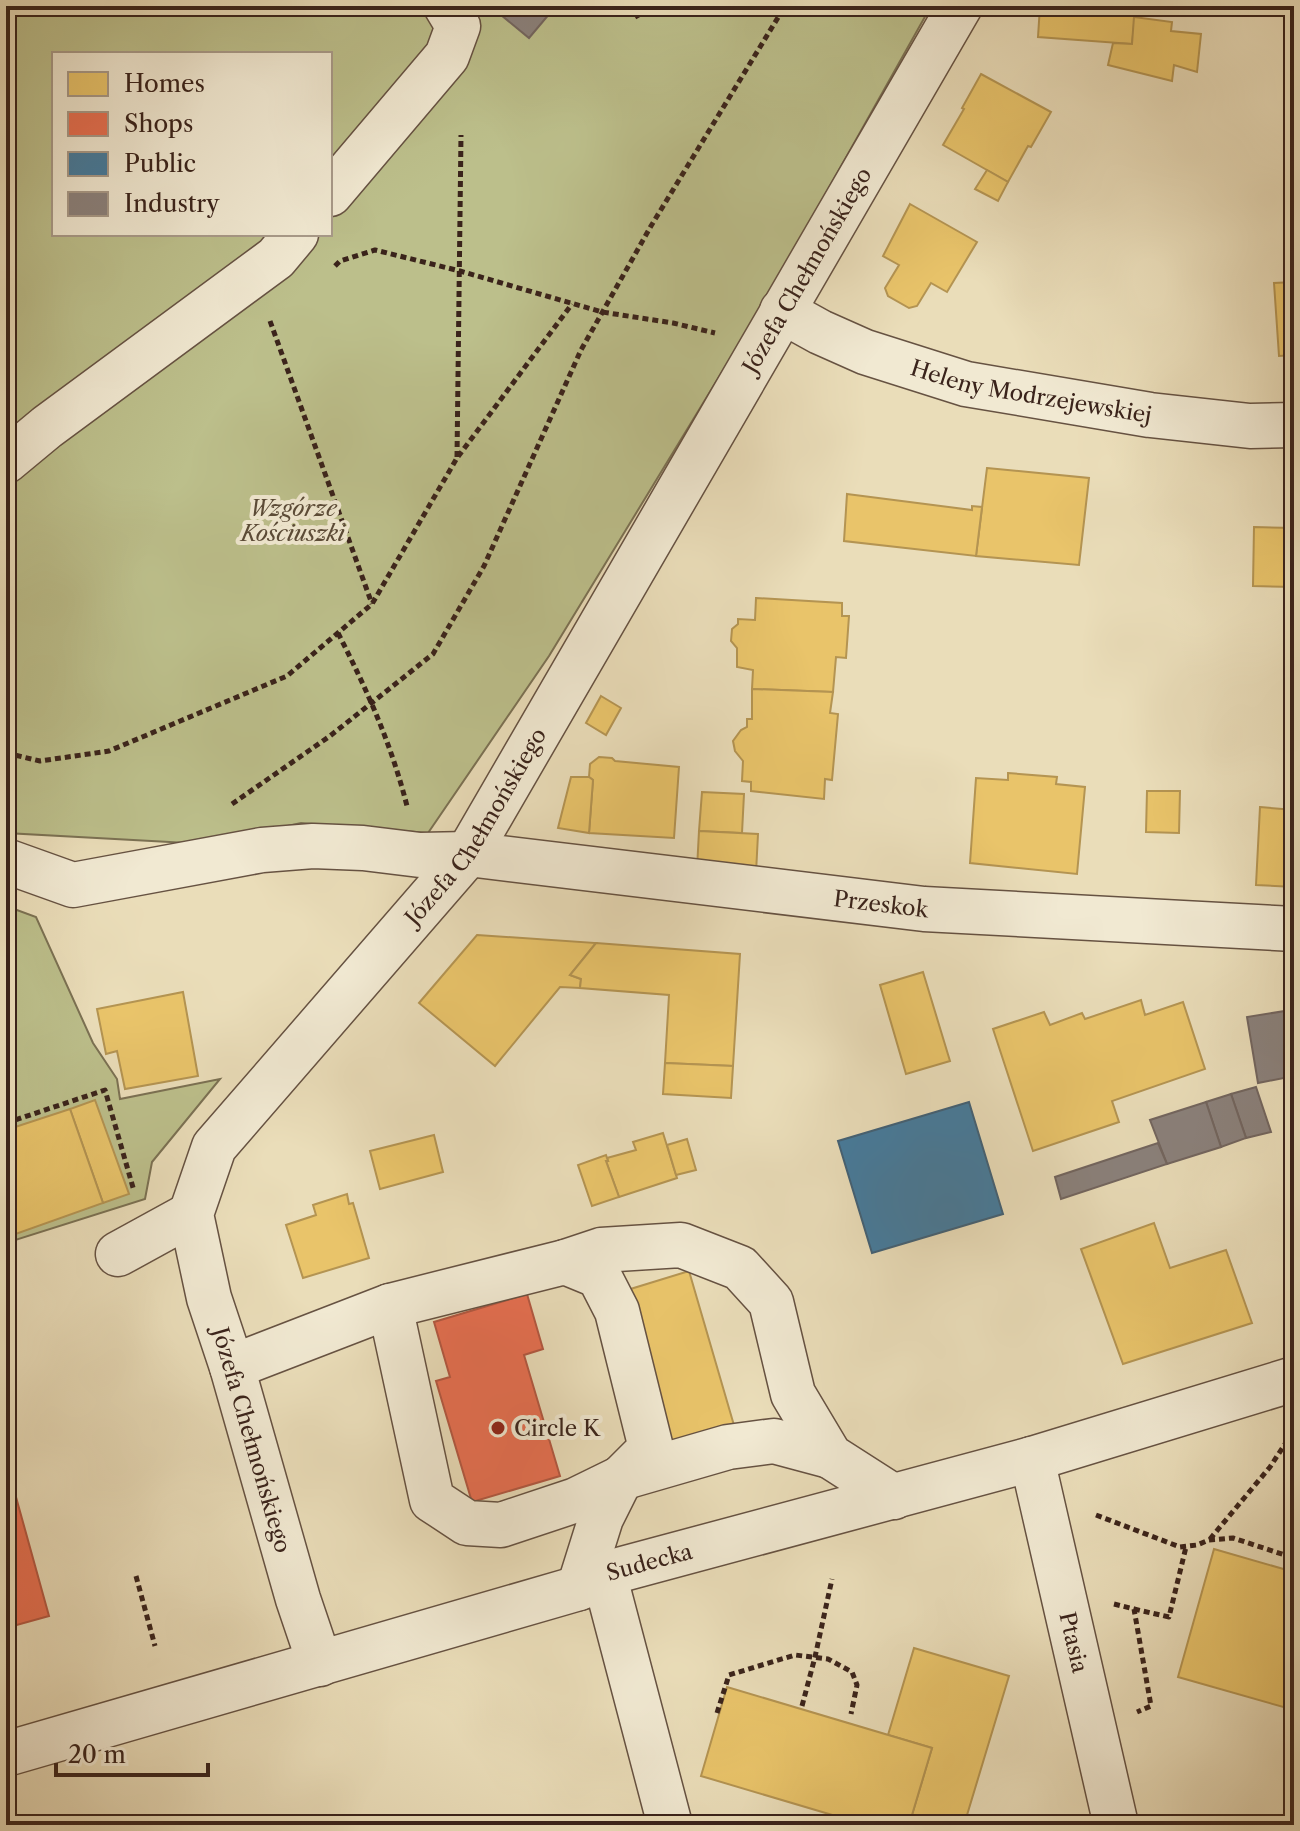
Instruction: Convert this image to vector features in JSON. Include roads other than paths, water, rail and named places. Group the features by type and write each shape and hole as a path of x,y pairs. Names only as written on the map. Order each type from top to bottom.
{"street":[{"path":"332,192 447,56 458,26 446,6"},
{"name":"Józefa Chełmońskiego","path":"320,1664 209,1298 191,1214 214,1147 468,854 960,6"},
{"path":"6,461 47,427 276,258 294,236"},
{"name":"Heleny Modrzejewskiej","path":"773,327 820,332 865,352 966,384 1150,415 1250,426 1294,425"},
{"path":"6,861 73,885 262,850 326,847 420,855 468,854"},
{"name":"Przeskok","path":"468,854 924,909 1294,929"},
{"path":"118,1254 191,1214"},
{"path":"232,1367 390,1306 601,1250 681,1245 740,1268 771,1302 793,1394 830,1456"},
{"path":"565,1262 599,1276 617,1311 651,1448 621,1478 601,1518 591,1581 670,1825"},
{"path":"390,1306 432,1500 467,1523 501,1525 576,1500 621,1478 728,1447 774,1441 830,1456 894,1497"},
{"name":"Sudecka","path":"6,1754 320,1664 591,1581 1032,1459 1294,1379"},
{"name":"Ptasia","path":"1032,1459 1116,1825"}],"place":[{"name":"Circle K","path":"498,1428"}],"park label":[{"name":"Wzgórze Kościuszki","path":"293,520"}]}
